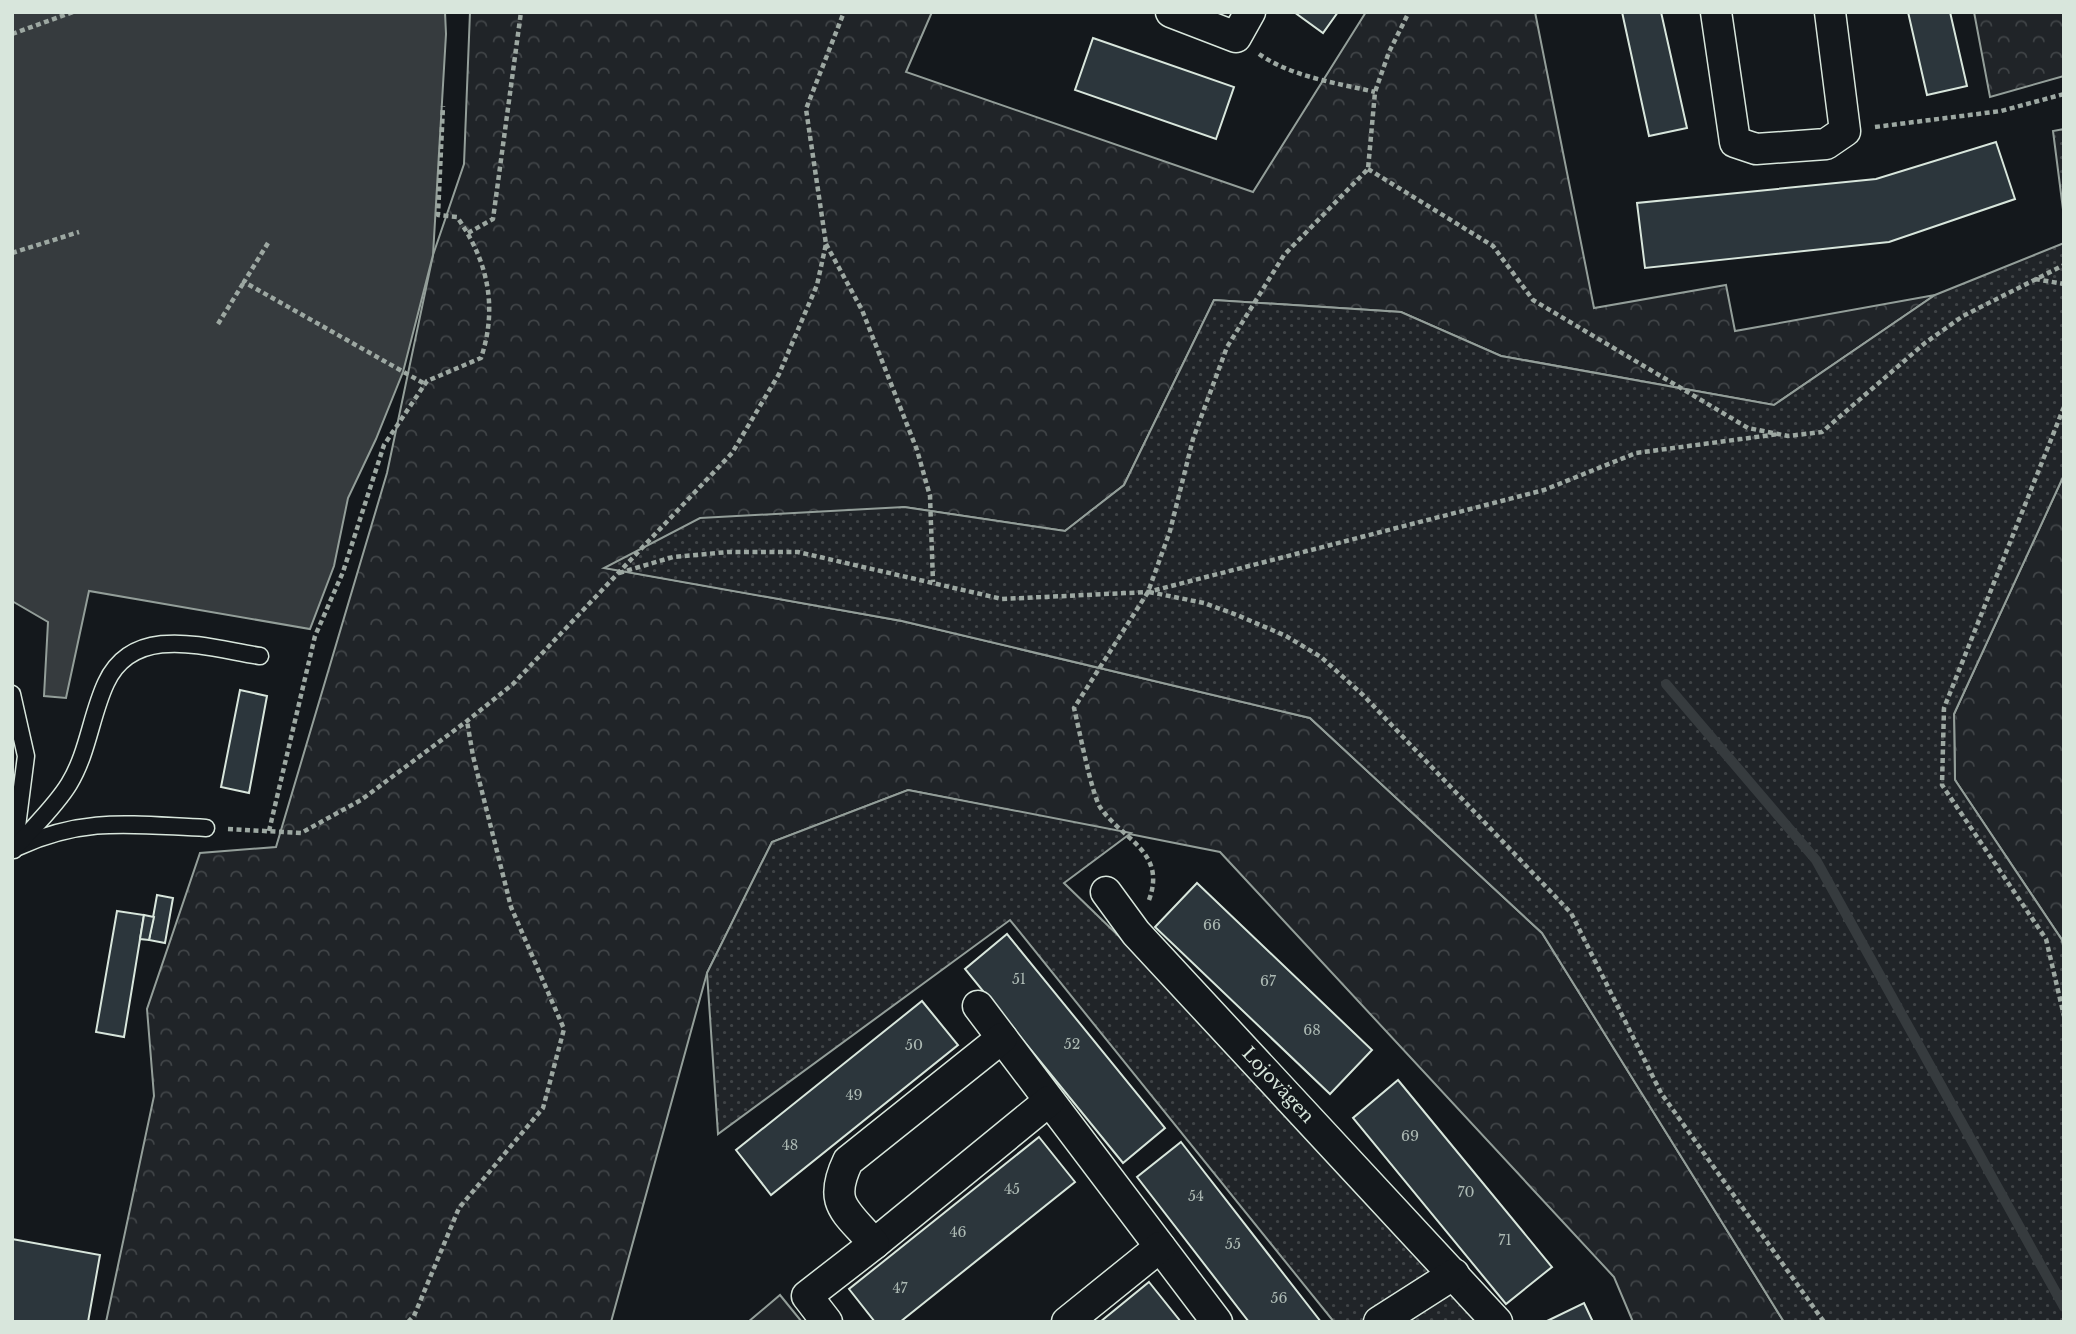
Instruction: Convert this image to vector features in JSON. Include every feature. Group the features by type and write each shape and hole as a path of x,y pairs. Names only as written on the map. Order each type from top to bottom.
{"street":[{"path":"1171,12 1243,25"},
{"path":"1716,12 1735,142 1756,149 1826,144 1844,131 1830,12"},
{"name":"Lojovägen","path":"1106,892 1136,933 1497,1322"},
{"path":"978,1006 1217,1322"},
{"path":"874,1244 838,1202 837,1191 848,1161 1002,1038"},
{"path":"827,1322 807,1296 1049,1101"},
{"path":"1067,1322 1160,1247"},
{"path":"1379,1322 1454,1273"}],"lane":[{"path":"13,852 69,783 106,683 120,661 136,649 172,642 260,656"},
{"path":"12,694 26,756 13,852"},
{"path":"13,852 50,833 95,823 206,828"}],"path":[{"path":"12,34 73,12"},
{"path":"468,233 493,219 521,12"},
{"path":"844,12 806,109 826,244 862,310 918,450 930,496 933,582"},
{"path":"1136,933 1151,894 1154,875 1149,858 1100,806 1074,708 1149,592 1170,531 1193,439 1227,347 1284,255 1368,169 1375,92 1389,52 1409,12"},
{"path":"1243,25 1270,62 1375,92"},
{"path":"1844,131 2001,111 2064,94"},
{"path":"269,831 315,636 343,572 384,445 426,383 481,358 491,330 488,281 468,233 457,217 438,215 443,106"},
{"path":"1368,169 1493,246 1534,300 1748,428 1779,434"},
{"path":"12,253 79,232"},
{"path":"218,324 268,243"},
{"path":"206,828 301,833 361,800 513,684 732,453 779,374 817,285 826,244"},
{"path":"619,573 673,557 728,552 798,552 1002,599 1149,592 1544,490 1636,453 1779,434 1822,432 1953,323 2064,265"},
{"path":"2034,279 2064,284"},
{"path":"244,282 426,383"},
{"path":"2064,407 1944,708 1942,785 2046,939 2064,1016"},
{"path":"1149,592 1204,603 1237,615 1286,636 1321,657 1363,695 1571,913 1661,1093 1826,1322"},
{"path":"408,1322 414,1316 459,1208 542,1108 564,1029 511,907 473,757 467,721"}],"green space":[{"path":"470,12 932,12 906,72 1253,192 1366,12 1535,12 1594,308 1726,285 1735,331 1935,295 1774,405 1501,356 1401,312 1214,300 1124,485 1065,531 904,507 606,568 902,621 1310,718 1542,933 1784,1322 1633,1322 1614,1277 1220,852 908,790 772,842 707,973 611,1322 106,1322 154,1096 147,1009 200,853 276,847 387,473 433,255 464,164"},
{"path":"1974,12 2063,12 2064,76 1990,97"},
{"path":"2064,129 2064,217 2053,131"},
{"path":"2064,243 2064,475 1954,714 1955,780 2062,940 2064,951 2064,1322 1784,1322 1542,933 1310,718 902,621 604,568 700,518 904,507 1065,531 1124,485 1214,300 1401,312 1501,356 1774,405 1935,295"},
{"path":"2064,475 2064,951 2062,940 1955,780 1954,714"},
{"path":"908,790 1131,833 1064,883 1191,1006 1478,1322 1334,1322 1010,920 718,1134 707,973 772,842"},
{"path":"780,1295 802,1322 748,1322"}],"shaded area":[{"path":"12,12 445,12 433,255 403,372 348,498 334,566 310,629 89,591 66,698 44,696 48,622 12,601"}],"building":[{"path":"1294,12 1338,12 1323,33"},
{"path":"1622,12 1661,12 1687,128 1649,136"},
{"path":"1908,12 1950,12 1967,86 1927,95"},
{"path":"1093,38 1234,87 1216,139 1075,90"},
{"path":"1996,142 2015,199 1889,242 1645,268 1637,203 1876,179"},
{"path":"240,690 267,696 249,793 221,787"},
{"path":"1197,883 1372,1050 1330,1094 1155,927"},
{"path":"157,895 173,898 165,943 149,940"},
{"path":"117,911 144,915 124,1037 96,1032"},
{"path":"144,915 154,917 149,940 140,939"},
{"path":"1007,934 1165,1128 1123,1163 965,969"},
{"path":"922,1001 958,1045 771,1195 736,1150"},
{"path":"1398,1080 1552,1267 1506,1304 1353,1118"},
{"path":"1039,1137 1075,1182 900,1322 875,1322 849,1289"},
{"path":"1181,1142 1321,1322 1249,1322 1137,1177"},
{"path":"12,1239 100,1255 88,1322 12,1322"},
{"path":"1149,1282 1181,1322 1100,1322"},
{"path":"1584,1303 1593,1322 1545,1322"}],"waterway":[{"path":"1666,684 1816,860 2064,1307"}]}
